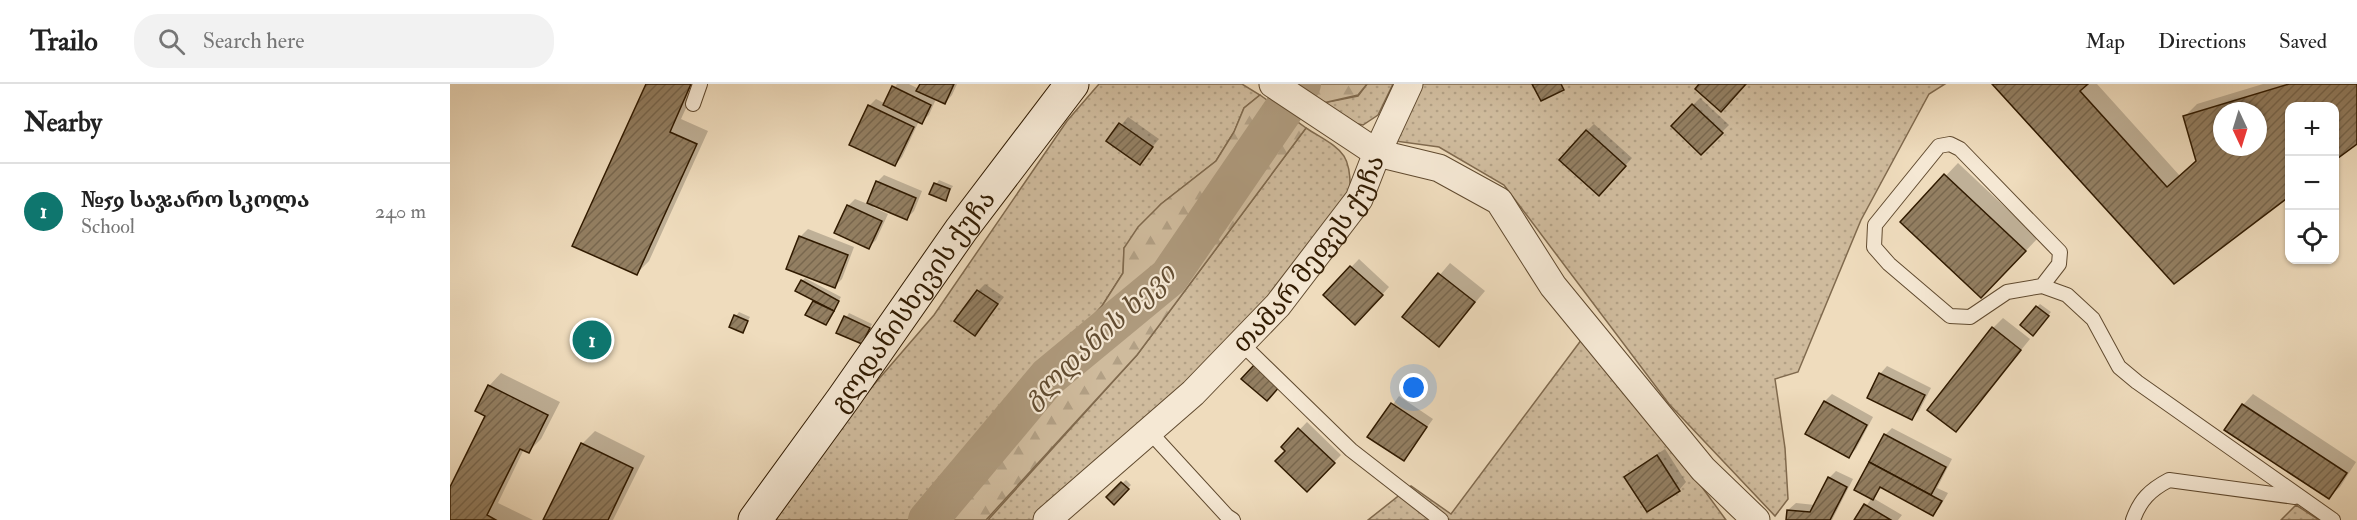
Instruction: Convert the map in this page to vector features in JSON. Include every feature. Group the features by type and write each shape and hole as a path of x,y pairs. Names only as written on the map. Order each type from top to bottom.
{"street":[{"name":"გლდანისხევის ქუჩა","path":"755,520 961,230 1072,84"},
{"path":"1273,84 1377,153 1409,84"},
{"name":"თამარ მეფეს ქუჩა","path":"1047,520 1193,393 1278,305 1359,199 1377,153 1439,168 1499,201 1553,286 1703,469 1756,520"}],"lane":[{"path":"693,104 700,84"},
{"path":"2042,286 2059,264 2060,252 1960,149 1950,144 1939,146 1875,225 1874,247 1890,264 1950,316 1970,317 2007,292 2042,286 2067,295 2093,320 2119,367 2333,520"},
{"path":"1241,343 1351,450 1441,520"},
{"path":"1149,431 1233,520"},
{"path":"2133,520 2139,504 2151,490 2169,480 2300,497"}],"green space":[{"path":"1099,84 1242,84 1260,95 1244,108 1234,132 1216,161 1161,204 1124,248 1123,273 1102,306 910,520 770,520 852,410 934,315 1067,121"},
{"path":"1296,84 1367,84 1358,95 1323,103"},
{"path":"1367,84 1393,84 1378,115 1363,125 1349,122 1323,103 1358,96"},
{"path":"1421,84 1945,84 1929,94 1861,220 1798,372 1775,379 1785,448 1788,499 1775,516 1669,404 1504,185 1439,147 1395,141"},
{"path":"1260,95 1306,128 1137,355 986,520 910,520 1102,306 1123,273 1124,248 1138,227 1161,204 1216,161 1234,132 1244,108"},
{"path":"1306,128 1342,153 1349,169 1350,195 1264,307 1171,403 1037,520 988,520 1137,355"},
{"path":"1582,339 1658,427 1726,520 1368,520 1411,486 1451,514"},
{"path":"2296,505 2319,520 2281,520"}],"building":[{"path":"646,84 691,84 670,132 697,144 637,275 572,246"},
{"path":"920,84 954,84 945,104 916,91"},
{"path":"1532,84 1561,84 1564,90 1541,101"},
{"path":"1699,84 1746,84 1721,112 1695,89"},
{"path":"1992,84 2088,84 2080,91 2167,187 2196,161 2183,116 2213,107 2213,156 2267,156 2267,102 2229,102 2289,84 2357,84 2357,144 2339,157 2339,102 2285,102 2285,200 2174,284"},
{"path":"892,86 931,105 922,124 883,105"},
{"path":"1692,104 1723,133 1701,155 1671,126"},
{"path":"868,105 914,127 895,166 849,145"},
{"path":"1119,123 1153,147 1140,165 1106,141"},
{"path":"1586,130 1626,166 1599,196 1559,160"},
{"path":"1944,174 2026,251 1981,298 1900,222"},
{"path":"876,181 916,198 907,220 867,203"},
{"path":"934,183 950,189 946,201 929,194"},
{"path":"847,205 882,221 869,249 834,233"},
{"path":"799,236 848,255 835,288 786,269"},
{"path":"1350,266 1383,295 1355,325 1323,295"},
{"path":"1438,273 1475,302 1439,347 1402,317"},
{"path":"801,280 839,301 834,311 795,291"},
{"path":"977,290 998,304 975,336 954,321"},
{"path":"813,301 834,311 826,325 805,315"},
{"path":"2036,306 2049,316 2033,336 2020,325"},
{"path":"734,315 748,321 743,333 729,327"},
{"path":"844,316 870,328 862,344 836,333"},
{"path":"1992,327 2021,350 1956,432 1927,410"},
{"path":"1255,364 1280,386 1267,401 1241,379"},
{"path":"1879,373 1925,395 1912,420 1867,398"},
{"path":"488,385 548,415 529,453 520,449 487,515 496,520 450,520 450,487 485,416 475,411"},
{"path":"1824,401 1867,425 1849,458 1805,434"},
{"path":"1391,403 1427,427 1404,461 1367,437"},
{"path":"2242,404 2347,473 2329,499 2224,430"},
{"path":"1298,428 1335,463 1307,492 1275,461 1285,451 1281,447"},
{"path":"1884,434 1946,467 1931,495 1869,462"},
{"path":"581,443 633,468 608,520 543,520"},
{"path":"1657,455 1680,491 1647,512 1624,477"},
{"path":"1869,462 1942,501 1933,516 1880,487 1873,500 1854,490"},
{"path":"1828,477 1847,487 1830,520 1786,520 1787,510 1810,512"},
{"path":"1121,482 1129,489 1114,505 1106,497"},
{"path":"1864,504 1891,520 1854,520"}],"waterway":[{"name":"გლდანის ხევი","path":"928,520 1048,377 1169,277 1301,84"}],"place":[{"name":"№59 საჯარო სკოლა","path":"592,340"}]}
